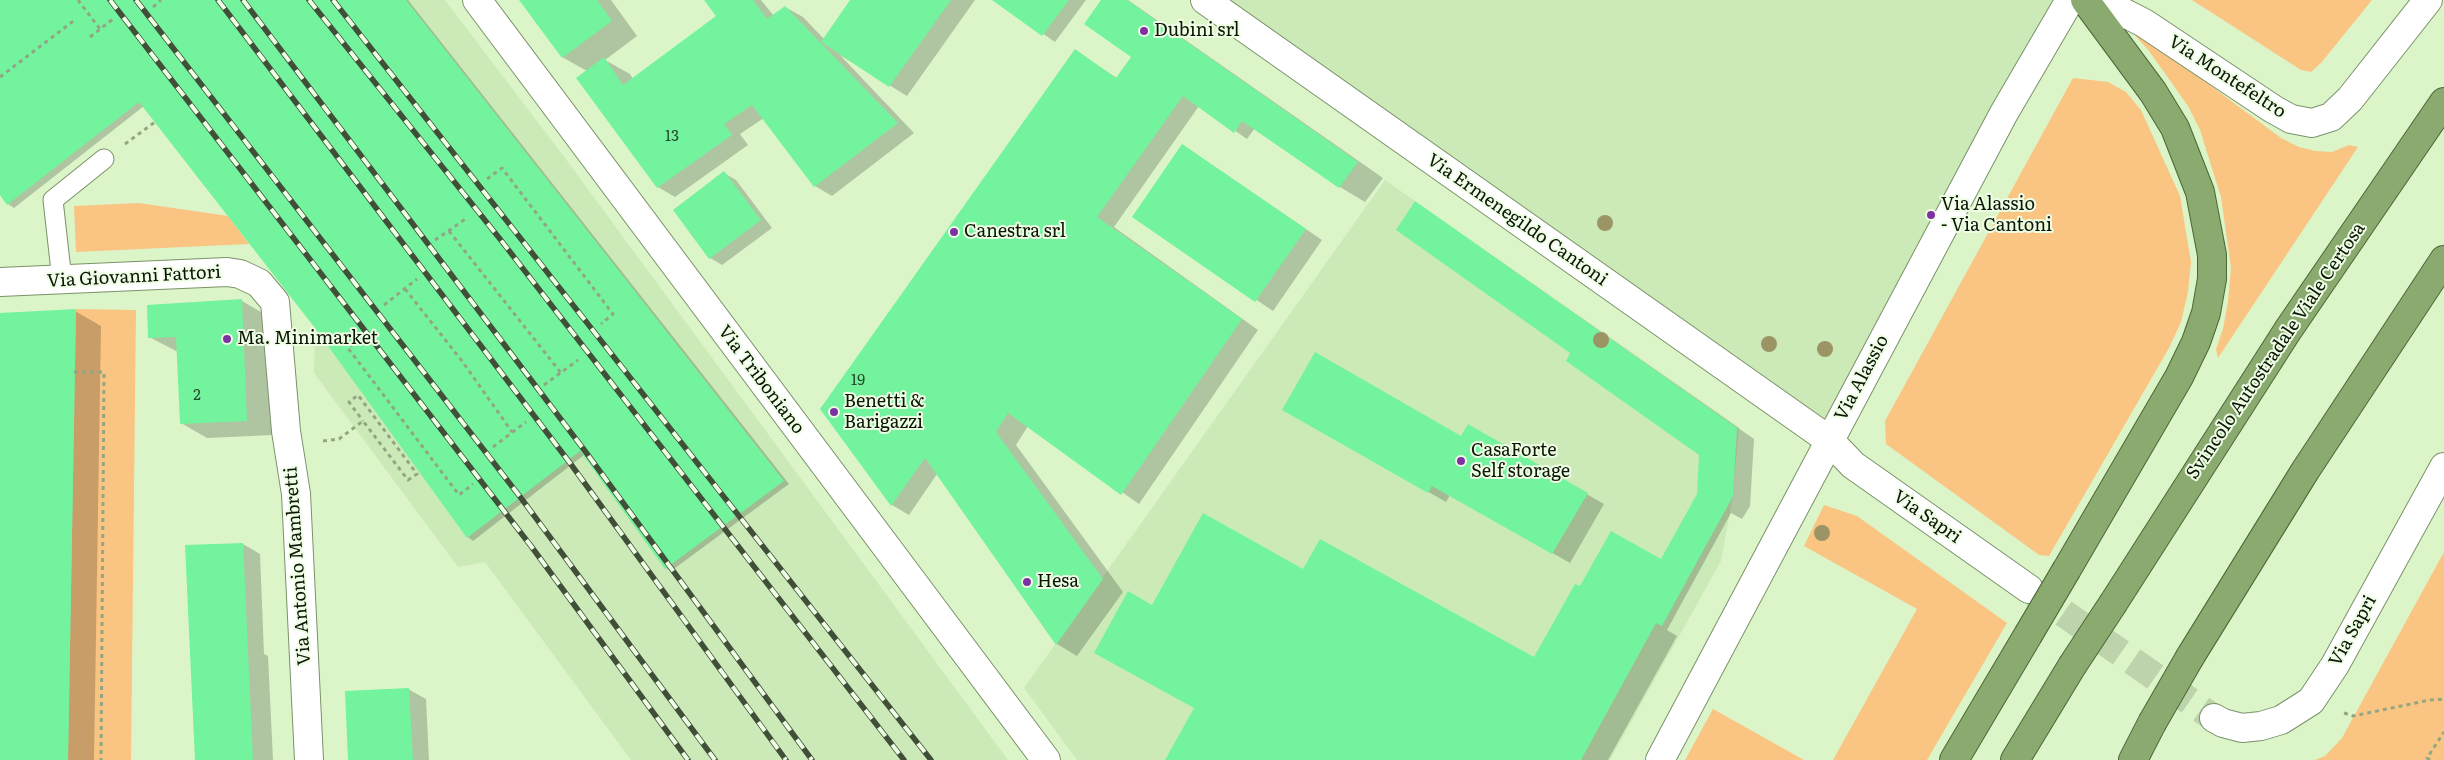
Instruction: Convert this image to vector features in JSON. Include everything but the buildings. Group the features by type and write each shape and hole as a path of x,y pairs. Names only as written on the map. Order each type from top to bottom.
{"highway":[{"path":"1954,760 2184,368 2206,313 2212,279 2212,255 2200,192 2175,128 2154,92 2085,0"},
{"name":"Svincolo Autostradale Viale Certosa","path":"2015,760 2072,666 2288,330 2444,102"},
{"path":"2133,760 2190,657 2306,471 2444,260"}],"street":[{"name":"Via Triboniano","path":"477,0 1046,760"},
{"name":"Via Ermenegildo Cantoni","path":"1205,0 1829,440"},
{"name":"Via Alassio","path":"1660,760 2004,113 2070,0"},
{"name":"Via Montefeltro","path":"2099,0 2144,24 2272,109 2291,119 2312,123 2331,117 2350,99 2428,0"},
{"name":"Via Giovanni Fattori","path":"0,282 227,272 240,274 260,283 275,302 278,313"},
{"name":"Via Antonio Mambretti","path":"278,313 286,432 296,494 309,760"},
{"name":"Via Sapri","path":"1829,440 1853,466 2029,589"},
{"name":"Via Sapri","path":"2214,718 2223,723 2242,728 2261,726 2281,720 2311,701 2335,665 2444,467"}],"lane":[{"path":"62,280 53,200 104,159"}],"path":[{"path":"78,0 100,29"},
{"path":"153,7 161,0"},
{"path":"0,77 76,19"},
{"path":"90,37 113,19"},
{"path":"104,159 155,122"},
{"path":"487,179 502,168 613,314 601,324"},
{"path":"435,240 466,218"},
{"path":"450,231 562,373"},
{"path":"384,305 417,279"},
{"path":"404,289 462,361 512,432"},
{"path":"360,339 348,348 460,495 473,484"},
{"path":"544,385 578,360"},
{"path":"74,372 104,372 101,760"},
{"path":"358,395 417,474 408,480 363,420 350,402 358,395"},
{"path":"323,441 339,439 363,420"},
{"path":"493,447 526,422"},
{"path":"2344,713 2353,716 2430,700 2444,699"},
{"path":"2430,760 2427,758 2444,732"}],"shaded area":[{"path":"62,0 445,0 565,158 1008,760 631,760 485,562 458,567 314,373 315,328"},
{"path":"1205,0 2070,0 1829,440"},
{"path":"2192,0 2372,0 2321,63 2311,72 2301,70"},
{"path":"2129,25 2281,138 2299,147 2316,151 2332,152 2349,145 2358,147 2218,358 2216,349 2223,329 2231,268 2221,197 2200,130 2188,106 2149,51 2132,32"},
{"path":"2073,78 2108,82 2126,92 2141,110 2180,196 2191,262 2188,292 2181,322 2169,348 2049,556 2039,555 1886,444 1885,421"},
{"name":"CasaForte Self storage","path":"1385,180 1739,427 1733,496 1721,561 1610,760 1077,760 1024,688"},
{"path":"139,203 228,216 249,244 76,252 74,206"},
{"path":"76,309 136,310 131,760 68,760"},
{"path":"1824,505 1857,516 2007,623 1927,760 1833,760 1917,609 1804,546"},
{"path":"2444,552 2444,760 2315,760 2325,756 2342,738"},
{"path":"1713,709 1804,760 1685,760"}],"tunnel":[{"path":"2029,589 2214,718"}],"railway":[{"path":"110,0 531,546 688,760"},
{"path":"136,0 521,498 715,760"},
{"path":"218,0 570,463 786,760"},
{"path":"243,0 585,451 812,760"},
{"path":"309,0 500,239 904,760"},
{"path":"333,0 931,760"}],"place":[{"name":"Dubini srl","path":"1144,31"},
{"name":"Via Alassio - Via Cantoni","path":"1931,215"},
{"name":"Canestra srl","path":"954,232"},
{"name":"Ma. Minimarket","path":"227,339"},
{"name":"Benetti & Barigazzi","path":"834,412"},
{"name":"CasaForte Self storage","path":"1461,461"},
{"name":"Hesa","path":"1027,582"}]}
